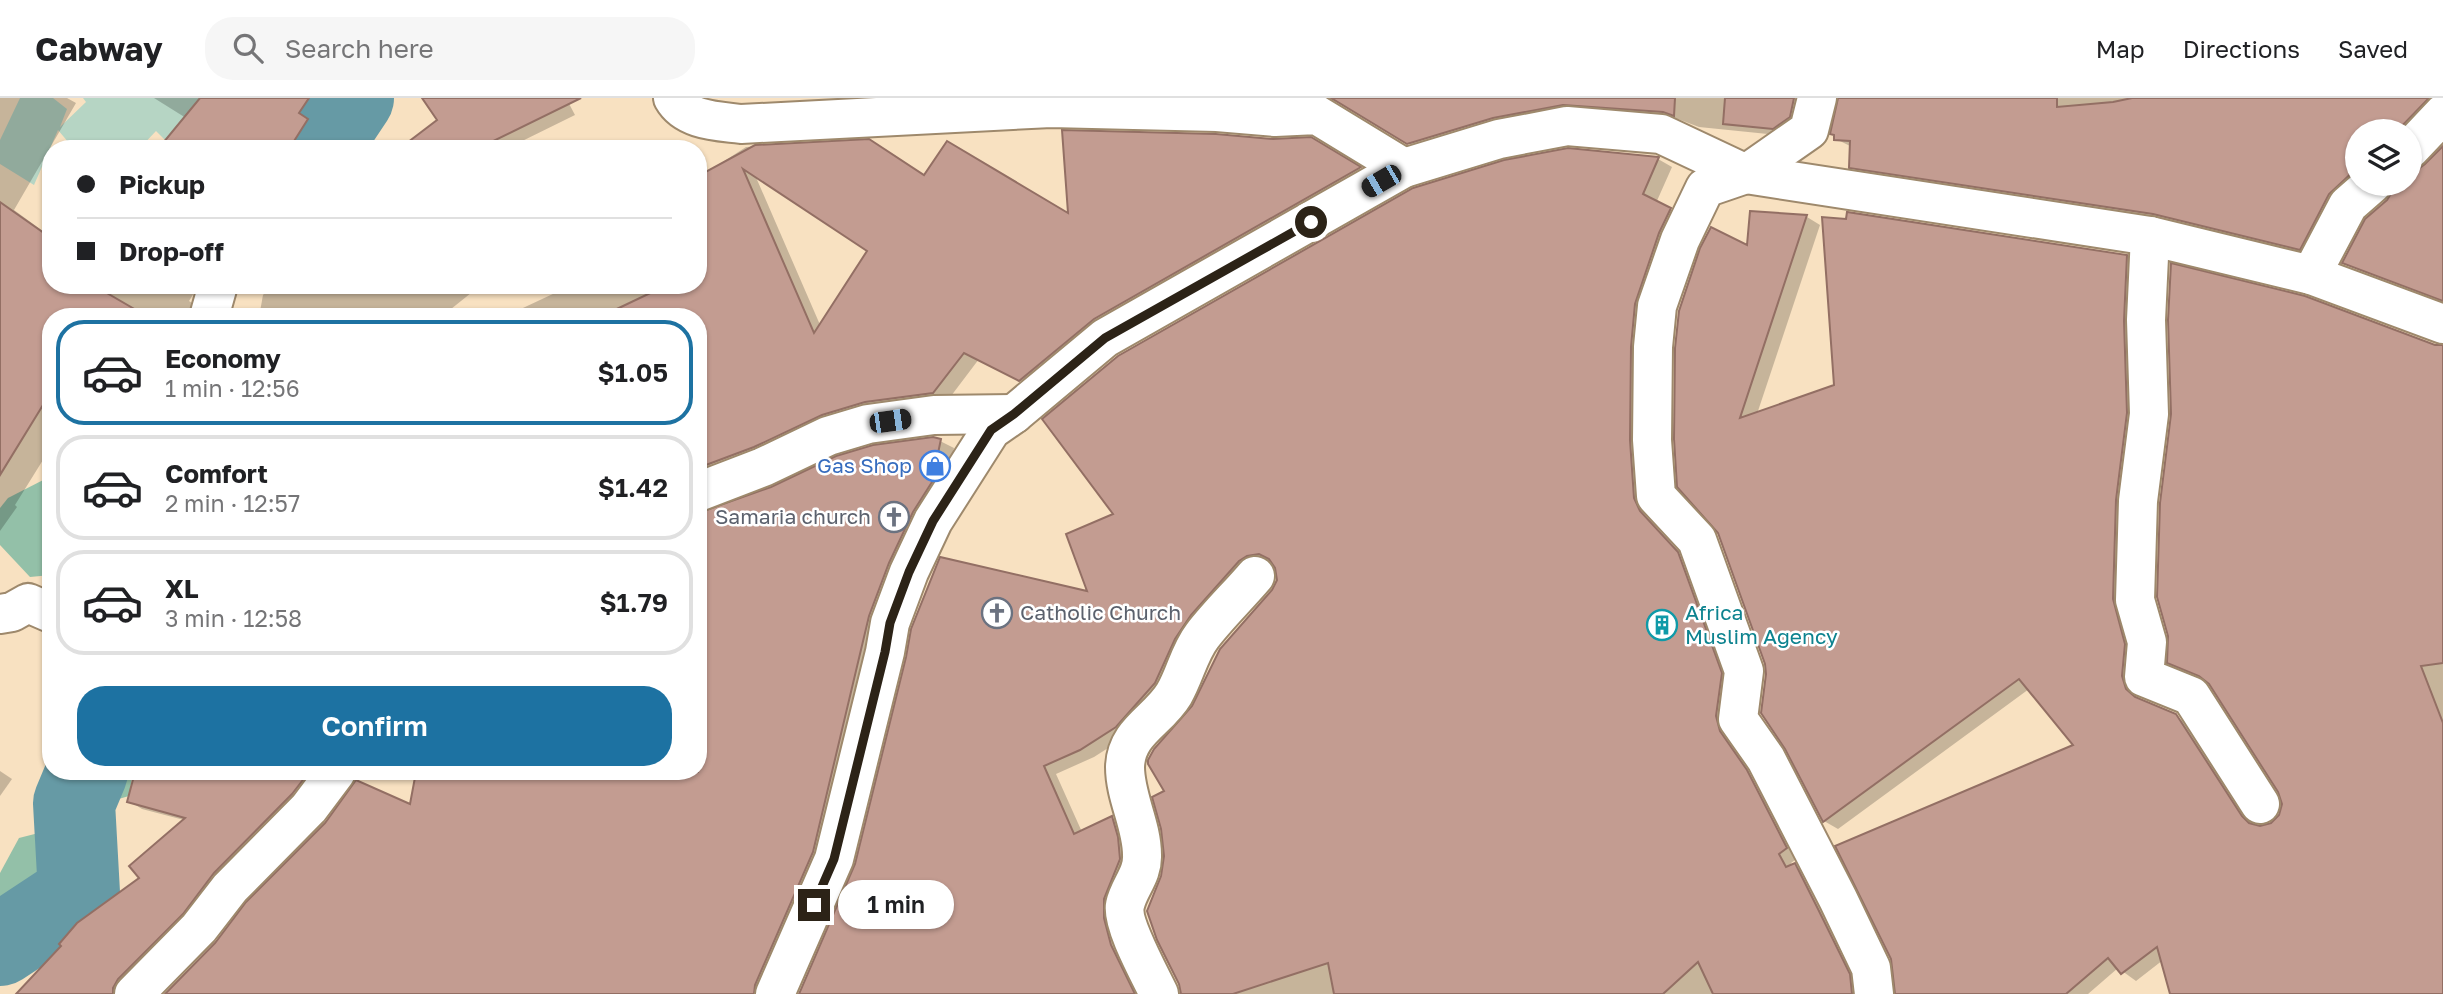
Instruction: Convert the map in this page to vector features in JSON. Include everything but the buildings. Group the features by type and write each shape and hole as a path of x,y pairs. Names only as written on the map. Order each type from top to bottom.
{"street":[{"path":"673,98 676,104 700,119 741,124 1051,108 1217,112 1275,117 1317,115 1404,168"},
{"path":"1817,98 1809,130 1746,174 1705,188 1680,240 1657,306 1653,348 1652,427 1656,496 1697,540 1744,671 1738,719 1766,759 1838,899 1871,968 1874,994"},
{"path":"2422,136 2443,114"},
{"path":"775,994 834,859 890,623 909,572 933,521 991,430 1105,338 1404,168 1499,139 1567,126 1661,134 1746,174 2150,236 2311,275 2443,324"},
{"path":"2311,275 2348,205 2358,196"},
{"path":"2150,236 2146,320 2149,414 2138,501 2135,600 2147,642 2144,677 2191,696 2260,804"},
{"path":"707,489 763,467 828,436 868,424 934,415 1014,414"},
{"path":"1159,994 1125,916 1127,898 1142,868 1141,834 1129,794 1125,768 1128,746 1143,727 1163,709 1175,692 1185,665 1202,636 1255,576"},
{"path":"0,614 28,603 42,608"},
{"path":"134,994 199,928 230,888 309,808 330,780"}],"green space":[{"path":"20,98 53,98 67,109 60,127 86,102 83,98 348,98 319,140 165,140 156,131 148,140 66,140 58,130 54,140 42,140 42,167 34,185 0,164 0,140"},
{"path":"42,481 42,576 30,577 0,545 0,508 8,498"},
{"path":"67,780 88,780 81,800 87,819 85,825 68,809"},
{"path":"104,780 132,780 129,796 108,802 100,787"},
{"path":"66,826 91,833 91,874 81,906 34,946 0,963 0,873 19,838"}],"waterway":[{"path":"325,140 353,98"},
{"path":"0,945 79,893 74,803 84,780"}],"place":[{"name":"Gas Shop","path":"935,466"},
{"name":"Samaria church","path":"894,517"},
{"name":"Catholic Church","path":"997,613"},
{"name":"Africa Muslim Agency","path":"1662,625"}],"route":[{"path":"814,905 834,859 890,623 909,572 933,521 991,430 1105,338 1311,222"}]}
